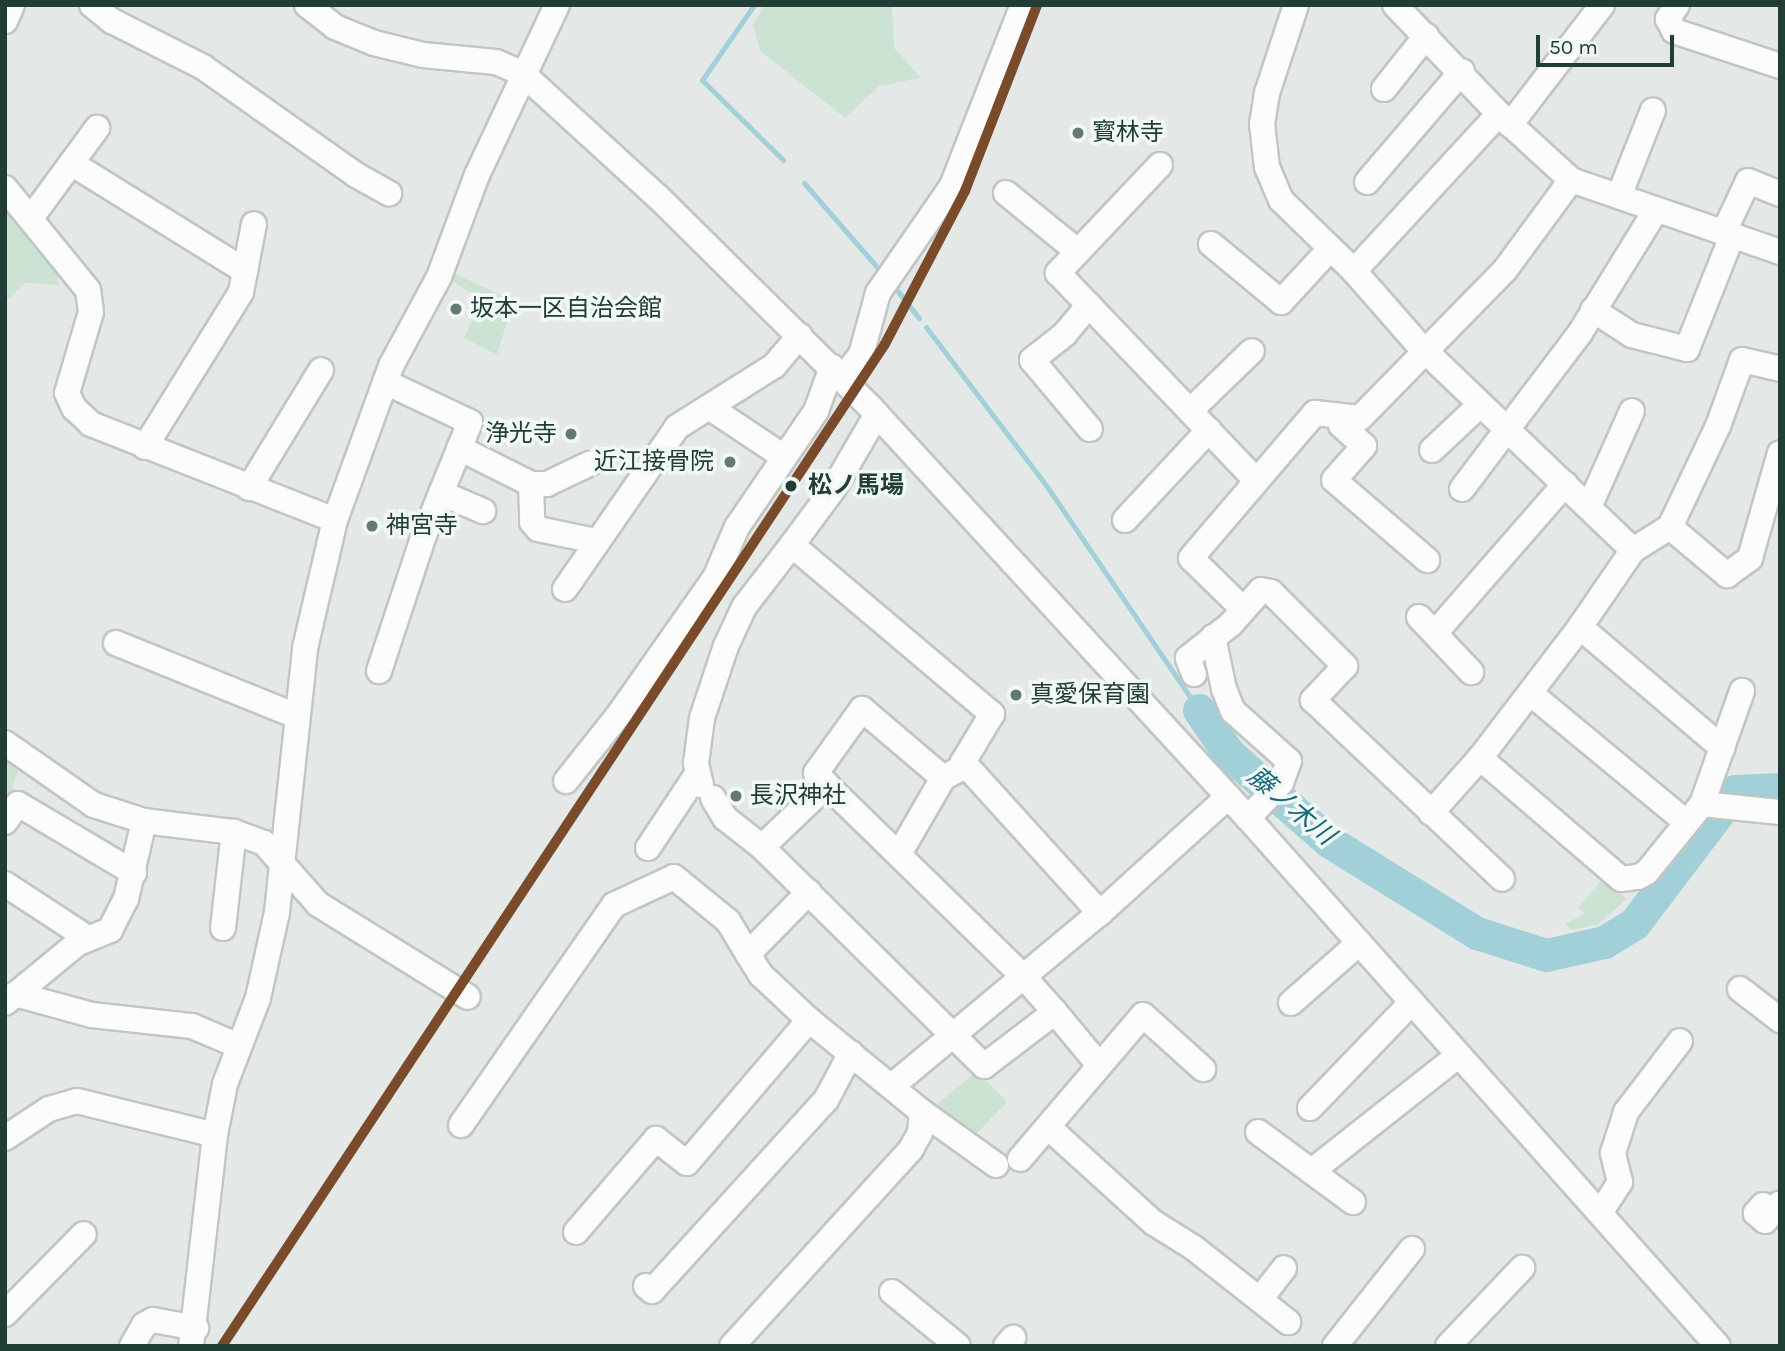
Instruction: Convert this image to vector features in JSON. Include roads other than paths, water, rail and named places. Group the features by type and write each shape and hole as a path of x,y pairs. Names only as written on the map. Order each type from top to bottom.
{"street":[{"path":"5,21 12,5"},
{"path":"92,5 214,74 356,175 389,193"},
{"path":"307,5 335,27 374,43 423,55 496,62 522,73 800,335 877,414 1228,797 1264,800"},
{"path":"132,1346 144,1325 153,1320 194,1337 215,1135 225,1084 258,998 277,912 305,648 335,520 385,382 439,277 522,73 557,5"},
{"path":"566,780 680,631 715,578 737,527 816,411 837,373 862,355 878,293 952,186 1023,5"},
{"path":"1296,5 1267,93 1263,149 1281,200 1329,250 1354,271 1425,350 1507,433 1633,550"},
{"path":"1395,5 1462,71 1504,120 1571,180 1780,252"},
{"path":"1354,271 1504,120 1602,5"},
{"path":"1678,5 1668,19 1674,31 1780,66"},
{"path":"1384,89 1426,36"},
{"path":"1367,182 1462,71"},
{"path":"1619,196 1653,110"},
{"path":"31,218 97,128"},
{"path":"71,163 245,271"},
{"path":"1160,165 1058,273 1255,479"},
{"path":"1242,608 1191,558 1255,479 1315,413 1341,419 1360,418 1505,270 1571,180"},
{"path":"1593,310 1632,335 1687,349 1748,181 1780,194"},
{"path":"5,188 88,290 91,312 67,393 74,408 91,424 335,520"},
{"path":"1006,193 1077,251"},
{"path":"1462,489 1507,433 1593,310 1656,210"},
{"path":"145,447 241,292 254,223"},
{"path":"1211,243 1282,302 1329,250"},
{"path":"1089,305 1065,334 1032,360 1090,429"},
{"path":"565,589 665,439 709,407 774,366 800,335"},
{"path":"1190,411 1252,351"},
{"path":"1431,813 1480,758 1530,693 1633,550 1670,527 1717,426 1742,360 1780,369"},
{"path":"249,488 321,370"},
{"path":"379,671 441,493 470,422 385,382"},
{"path":"1432,450 1480,405"},
{"path":"709,407 784,457"},
{"path":"1590,508 1632,411"},
{"path":"877,414 834,488 744,607 726,646 702,718 704,786 725,818 762,847 955,1032 985,1066 1055,1012"},
{"path":"1341,419 1341,425 1364,446 1334,480 1427,561"},
{"path":"1125,520 1209,430"},
{"path":"459,448 531,484 547,484 589,464"},
{"path":"1670,527 1727,575 1750,558 1773,504 1780,453"},
{"path":"531,484 532,522 538,529 596,541"},
{"path":"1471,673 1427,625 1565,484"},
{"path":"441,493 483,511"},
{"path":"792,545 992,714 963,762 952,776 943,778 899,854"},
{"path":"1194,674 1188,658 1261,590 1271,592 1345,666 1313,700 1431,813 1506,879"},
{"path":"1580,627 1722,748"},
{"path":"1213,637 1224,689 1233,711 1289,761 1264,800"},
{"path":"116,643 297,716"},
{"path":"1480,758 1621,879 1647,872 1707,809 1722,748 1742,691"},
{"path":"1530,693 1707,809 1780,812"},
{"path":"943,778 862,709 816,773 1023,976 1098,1065"},
{"path":"5,743 94,805 144,821 234,832 264,843 318,904 468,997"},
{"path":"963,762 1100,913"},
{"path":"762,847 827,785"},
{"path":"648,848 704,786"},
{"path":"892,1086 1100,913 1228,797"},
{"path":"1264,800 1359,943 1718,1346"},
{"path":"5,822 18,804 134,873"},
{"path":"10,998 89,939 110,930 134,873 144,821"},
{"path":"223,928 234,832"},
{"path":"461,1125 614,905 674,877 728,920 761,975 809,1020 922,1112 996,1166"},
{"path":"5,884 89,939"},
{"path":"748,954 809,892"},
{"path":"1291,1003 1359,943"},
{"path":"1740,989 1780,1020"},
{"path":"10,998 92,1015 192,1026 239,1046"},
{"path":"1310,1108 1412,1002"},
{"path":"1020,1159 1143,1015 1203,1069"},
{"path":"576,1232 656,1139 687,1163 809,1020"},
{"path":"1600,1213 1620,1182 1614,1153 1626,1112 1680,1041"},
{"path":"647,1292 826,1100 851,1054"},
{"path":"1312,1171 1459,1055"},
{"path":"5,1138 49,1109 77,1101 215,1135"},
{"path":"732,1346 911,1149 920,1133 922,1112"},
{"path":"1048,1128 1154,1223 1288,1322"},
{"path":"1258,1132 1353,1202"},
{"path":"5,1314 85,1234"},
{"path":"1335,1346 1412,1249"},
{"path":"1260,1299 1284,1268"},
{"path":"1448,1346 1522,1268"},
{"path":"892,1292 958,1346"}],"waterway":[{"name":"藤ノ木川","path":"754,5 702,80 783,160"},
{"name":"藤ノ木川","path":"804,183 877,267"},
{"name":"藤ノ木川","path":"897,290 919,318"},
{"name":"藤ノ木川","path":"926,327 1048,488 1199,710"},
{"name":"藤ノ木川","path":"1199,710 1229,754 1330,842 1477,933 1546,955 1604,942 1634,924 1735,791 1780,789"}],"place":[{"name":"寳林寺","path":"1078,133"},
{"name":"坂本一区自治会館","path":"456,309"},
{"name":"浄光寺","path":"571,434"},
{"name":"近江接骨院","path":"730,462"},
{"name":"松ノ馬場","path":"791,486"},
{"name":"神宮寺","path":"372,526"},
{"name":"真愛保育園","path":"1016,695"},
{"name":"長沢神社","path":"736,796"}]}
